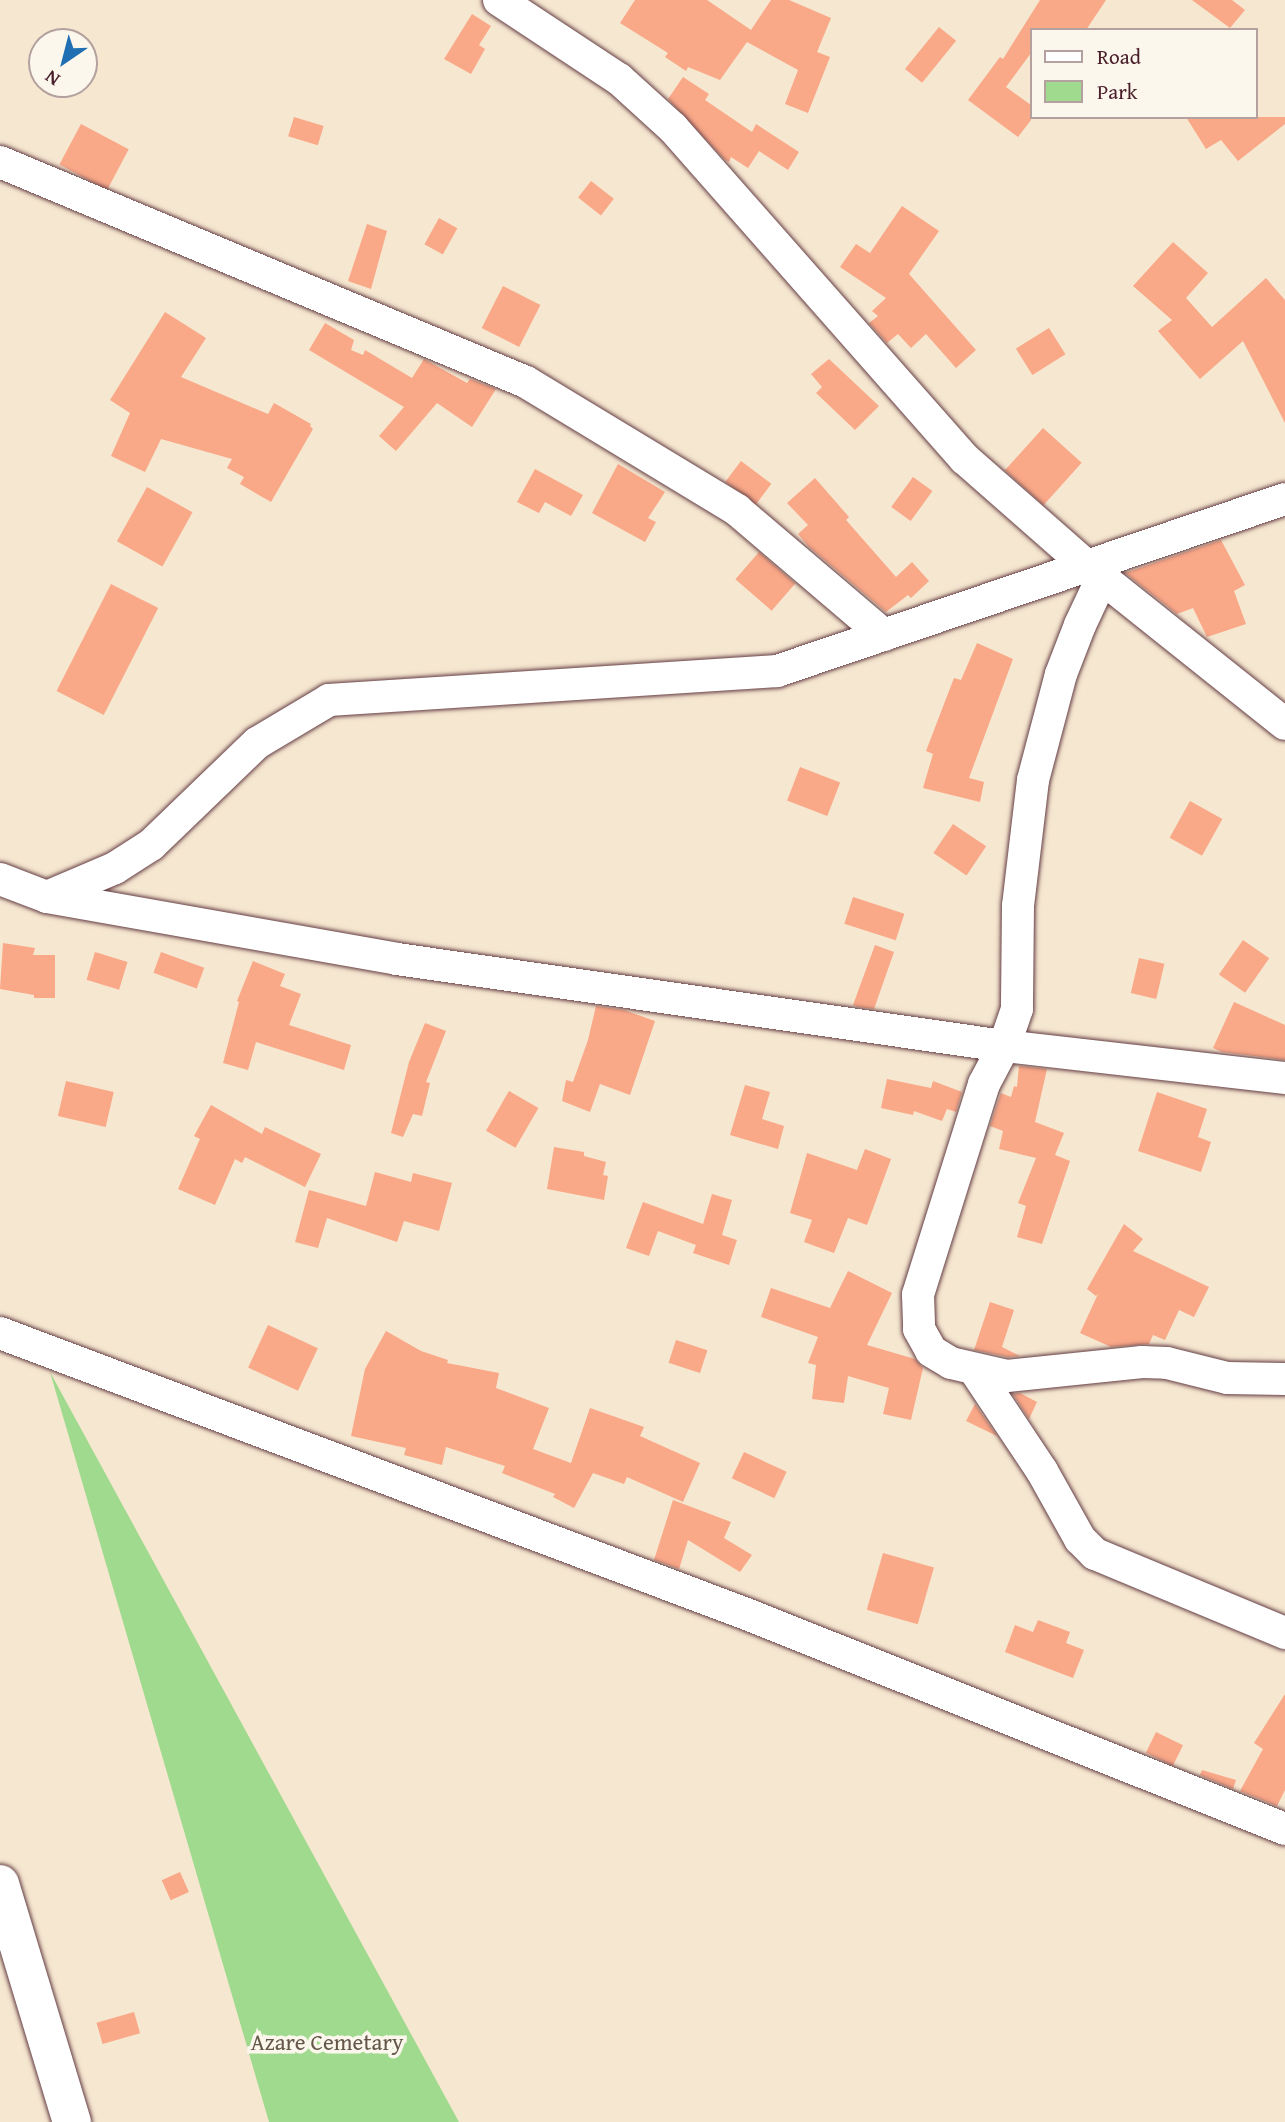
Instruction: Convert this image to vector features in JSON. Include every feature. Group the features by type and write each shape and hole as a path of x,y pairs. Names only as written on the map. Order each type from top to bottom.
{"street":[{"path":"499,0 619,79 673,128 965,459 1095,572 1285,724"},
{"path":"0,162 526,382 737,510 884,635"},
{"path":"47,897 115,868 151,845 257,743 329,700 777,671 884,635 1095,572 1285,499"},
{"path":"1095,572 1080,625 1061,674 1033,780 1019,893 1017,1009 1004,1046 984,1084 918,1296 919,1329 931,1351 951,1363 1007,1376 1154,1363 1227,1378 1285,1379"},
{"path":"0,879 47,897 397,959 1004,1046 1285,1078"},
{"path":"0,1333 749,1615 1285,1829"},
{"path":"974,1369 1042,1471 1080,1539 1095,1554 1285,1633"},
{"path":"0,1884 72,2122"}],"green space":[{"name":"Azare Cemetary","path":"50,1372 459,2122 269,2122"}],"building":[{"path":"635,0 707,0 751,30 771,0 789,0 831,18 817,52 830,57 808,113 785,104 798,70 747,42 720,80 688,67 686,71 665,57 668,53 620,23"},
{"path":"1040,0 1106,0 1087,28 1030,28 1030,54 1006,87 1030,104 1031,120 1018,137 968,100 1000,57 1003,59"},
{"path":"1192,0 1232,0 1245,10 1230,28"},
{"path":"472,14 491,26 479,45 485,49 471,74 444,59"},
{"path":"939,27 956,41 922,83 905,69"},
{"path":"683,77 709,94 705,100 752,132 756,124 799,152 788,170 759,151 748,168 731,157 729,162 725,160 668,99"},
{"path":"294,117 324,126 318,145 288,136"},
{"path":"1285,117 1285,124 1238,161 1221,140 1206,149 1187,119"},
{"path":"81,124 129,149 107,190 59,165"},
{"path":"591,181 614,199 601,215 578,198"},
{"path":"902,206 939,231 909,274 976,350 956,368 926,334 911,348 898,334 887,343 869,323 878,316 872,311 886,298 840,267 856,244 870,253"},
{"path":"439,218 457,228 443,254 424,244"},
{"path":"367,224 387,231 371,289 348,281"},
{"path":"1173,242 1208,273 1186,298 1212,327 1266,278 1285,300 1285,423 1243,341 1200,379 1158,331 1172,320 1133,286"},
{"path":"503,286 540,305 519,347 482,328"},
{"path":"165,312 206,338 181,377 268,414 274,403 311,424 313,429 271,502 240,484 244,477 227,468 232,459 161,439 145,472 111,456 130,413 110,400"},
{"path":"325,323 354,340 351,350 363,355 365,350 412,378 424,359 467,383 470,379 496,389 472,427 437,403 396,451 379,436 404,407 309,350"},
{"path":"1049,328 1065,354 1032,375 1016,349"},
{"path":"829,359 879,406 855,430 816,393 822,387 811,374"},
{"path":"1043,428 1082,463 1044,505 1005,470"},
{"path":"741,461 771,484 756,505 725,482"},
{"path":"618,464 665,492 648,518 656,522 645,542 592,513"},
{"path":"535,469 583,495 571,516 545,502 539,513 517,502"},
{"path":"913,477 932,491 911,521 891,507"},
{"path":"815,478 849,517 846,520 896,577 912,562 929,581 911,598 908,595 886,612 809,547 798,534 808,525 787,503"},
{"path":"147,487 192,512 162,566 117,541"},
{"path":"1221,540 1245,585 1234,591 1246,624 1207,637 1193,608 1177,614 1125,573"},
{"path":"759,552 795,583 772,611 735,579"},
{"path":"111,584 158,608 104,715 57,691"},
{"path":"977,643 1013,659 969,778 984,782 980,802 923,788 933,754 926,751 954,678 961,680"},
{"path":"800,767 840,782 827,816 787,801"},
{"path":"1190,801 1222,819 1202,856 1170,838"},
{"path":"953,824 986,846 967,875 933,853"},
{"path":"853,897 904,914 896,940 844,924"},
{"path":"1243,940 1269,958 1245,993 1219,974"},
{"path":"3,943 35,948 33,955 55,955 55,998 34,998 34,995 0,989"},
{"path":"875,945 894,952 874,1009 858,1007 853,1005"},
{"path":"95,952 128,962 119,990 87,980"},
{"path":"161,952 204,968 197,988 153,973"},
{"path":"1139,958 1164,964 1156,999 1131,993"},
{"path":"253,961 285,974 280,986 301,994 289,1025 351,1045 344,1070 256,1042 248,1070 223,1063 239,1002 237,1001"},
{"path":"1234,1002 1285,1025 1285,1060 1222,1052 1213,1048"},
{"path":"596,1006 624,1010 655,1021 630,1095 600,1084 590,1112 562,1101 566,1080 573,1082 588,1040"},
{"path":"425,1023 446,1031 426,1082 430,1083 422,1116 413,1114 403,1137 391,1133 409,1062"},
{"path":"1019,1066 1047,1069 1035,1122 1064,1133 1055,1155 1070,1161 1042,1244 1017,1237 1026,1206 1018,1203 1036,1158 999,1149 1003,1131 990,1126 1001,1093 1011,1097 1014,1086 1017,1087"},
{"path":"887,1079 931,1088 933,1081 962,1092 956,1112 947,1109 942,1121 914,1111 913,1115 881,1108"},
{"path":"66,1081 114,1092 106,1127 58,1116"},
{"path":"745,1085 770,1092 762,1119 784,1126 778,1149 730,1135"},
{"path":"509,1091 538,1108 515,1148 486,1131"},
{"path":"1157,1092 1207,1109 1198,1137 1211,1142 1201,1172 1138,1151"},
{"path":"211,1105 262,1134 265,1127 321,1154 305,1187 245,1157 242,1163 235,1159 215,1205 178,1189 200,1139 194,1136"},
{"path":"554,1147 584,1152 584,1156 606,1162 603,1175 608,1176 604,1200 547,1189"},
{"path":"865,1149 891,1159 867,1225 848,1218 834,1253 804,1242 812,1220 790,1213 807,1153 857,1170"},
{"path":"375,1172 411,1182 413,1173 452,1183 439,1231 404,1221 397,1242 327,1218 318,1248 295,1242 309,1190 366,1206"},
{"path":"712,1194 732,1200 722,1235 737,1240 729,1265 693,1253 696,1245 658,1231 649,1256 626,1248 643,1202 703,1224"},
{"path":"1124,1224 1143,1239 1133,1251 1209,1287 1194,1317 1179,1310 1165,1340 1153,1335 1149,1344 1111,1347 1080,1333 1098,1294 1096,1296 1087,1289"},
{"path":"848,1271 892,1293 867,1345 915,1359 923,1368 911,1420 883,1414 889,1388 848,1376 844,1403 812,1399 816,1365 808,1363 818,1337 761,1317 771,1288 830,1308"},
{"path":"990,1302 1014,1310 1002,1347 1020,1356 1008,1357 974,1350"},
{"path":"268,1325 318,1348 298,1391 248,1368"},
{"path":"386,1331 421,1351 448,1360 447,1363 499,1373 496,1388 549,1408 533,1449 571,1463 590,1408 644,1427 640,1436 700,1463 683,1502 627,1477 624,1484 593,1473 574,1508 553,1497 555,1494 502,1473 505,1466 446,1447 442,1465 404,1455 406,1448 351,1436 365,1369"},
{"path":"676,1340 707,1350 700,1373 669,1363"},
{"path":"1020,1393 1037,1402 1029,1419 1013,1394"},
{"path":"975,1404 997,1436 966,1421"},
{"path":"744,1452 787,1472 774,1498 732,1478"},
{"path":"673,1500 731,1522 724,1538 752,1555 740,1572 688,1540 679,1569 654,1560"},
{"path":"883,1553 934,1568 918,1624 867,1610"},
{"path":"1038,1620 1070,1632 1066,1643 1084,1650 1073,1678 1005,1652 1015,1625 1033,1632"},
{"path":"1285,1694 1285,1790 1277,1806 1240,1791 1263,1749 1254,1743"},
{"path":"1156,1732 1183,1745 1173,1766 1146,1753"},
{"path":"1202,1770 1236,1780 1233,1789 1200,1775"},
{"path":"180,1872 189,1892 171,1900 162,1880"},
{"path":"134,2012 140,2033 103,2044 97,2023"}]}
